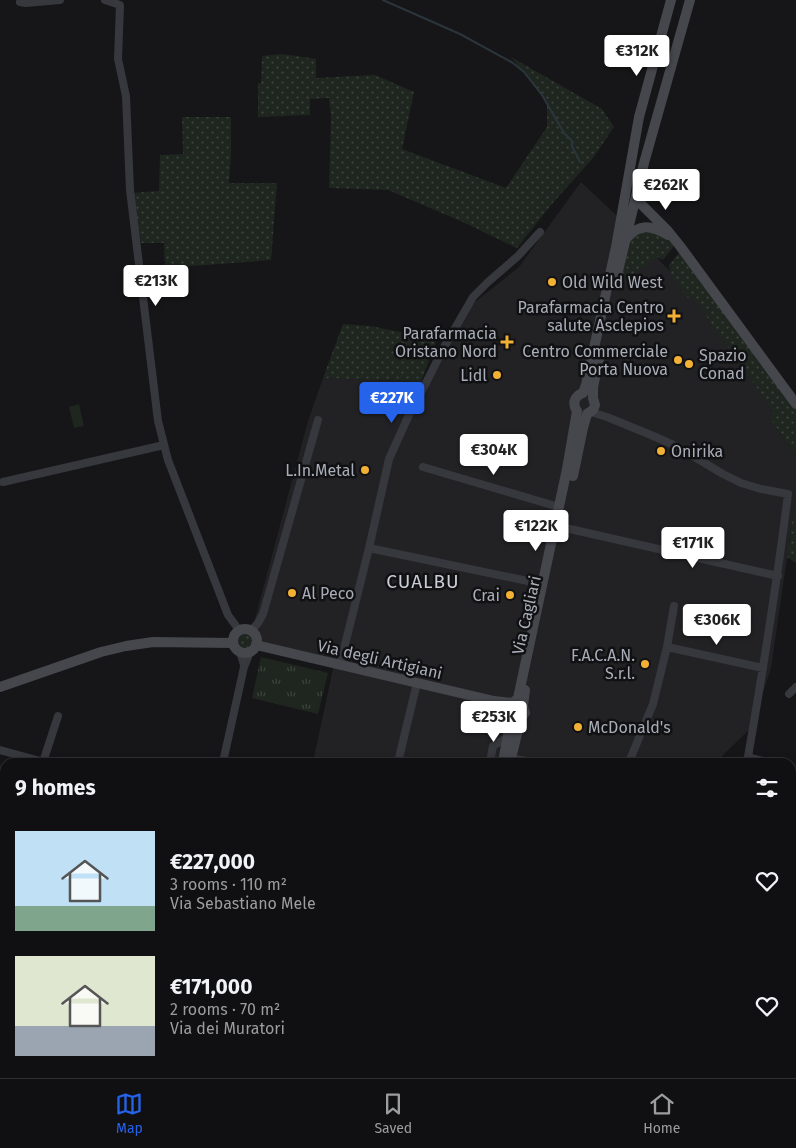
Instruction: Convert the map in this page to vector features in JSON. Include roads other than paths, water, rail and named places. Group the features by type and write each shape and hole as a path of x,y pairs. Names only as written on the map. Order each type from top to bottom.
{"main road":[{"path":"621,245 639,118 671,0"},
{"path":"621,245 690,0"},
{"path":"636,195 641,204 668,231 796,404"},
{"path":"621,245 634,230 644,227 659,230 674,239"},
{"name":"Via Cagliari","path":"508,758 513,717 508,708 517,704 528,674 588,405 586,385 621,245"},
{"name":"Via Cagliari","path":"517,704 568,469 588,405"},
{"path":"240,630 251,631 256,637 249,650 235,649 232,643 234,636 240,630"},
{"path":"0,687 101,652 126,646 153,642 232,643"},
{"name":"Via degli Artigiani","path":"249,650 340,665 497,702 517,704"},
{"path":"497,702 513,717"},
{"name":"Via Cagliari","path":"513,717 525,713 517,704"},
{"name":"Via Cagliari","path":"508,758 508,737 513,717"}],"street":[{"path":"20,2 60,0"},
{"path":"105,0 120,5 118,59 126,96 130,190 158,421 168,460 228,615 240,630"},
{"path":"340,665 389,459 413,406 473,297 518,256 540,232"},
{"path":"588,405 606,416 678,447 733,480 756,488 788,494 778,576 746,758"},
{"path":"251,631 263,614 318,420"},
{"path":"3,482 164,445"},
{"path":"423,467 559,507"},
{"path":"561,527 778,576"},
{"path":"369,548 542,584"},
{"path":"631,758 653,704 667,647 674,606"},
{"path":"667,647 763,668"},
{"path":"224,758 249,650"},
{"path":"399,758 417,683"},
{"path":"788,694 796,687"},
{"path":"45,758 58,716"},
{"path":"491,758 493,746 508,737"},
{"path":"0,750 29,758"}],"waterway":[{"path":"383,0 460,34 513,63 524,72 542,95 564,133 572,141 572,146 580,162"}],"place":[{"name":"Old Wild West","path":"552,282"},
{"name":"Parafarmacia Centro salute Asclepios","path":"674,316"},
{"name":"Parafarmacia Oristano Nord","path":"507,342"},
{"name":"Centro Commerciale Porta Nuova","path":"678,360"},
{"name":"Spazio Conad","path":"689,364"},
{"name":"Lidl","path":"497,375"},
{"name":"Onirika","path":"661,451"},
{"name":"L.In.Metal","path":"365,470"},
{"name":"Al Peco","path":"292,593"},
{"name":"Crai","path":"510,595"},
{"name":"F.A.C.A.N. S.r.l.","path":"645,664"},
{"name":"McDonald's","path":"578,727"}],"district":[{"name":"CUALBU","path":"423,581"}]}
